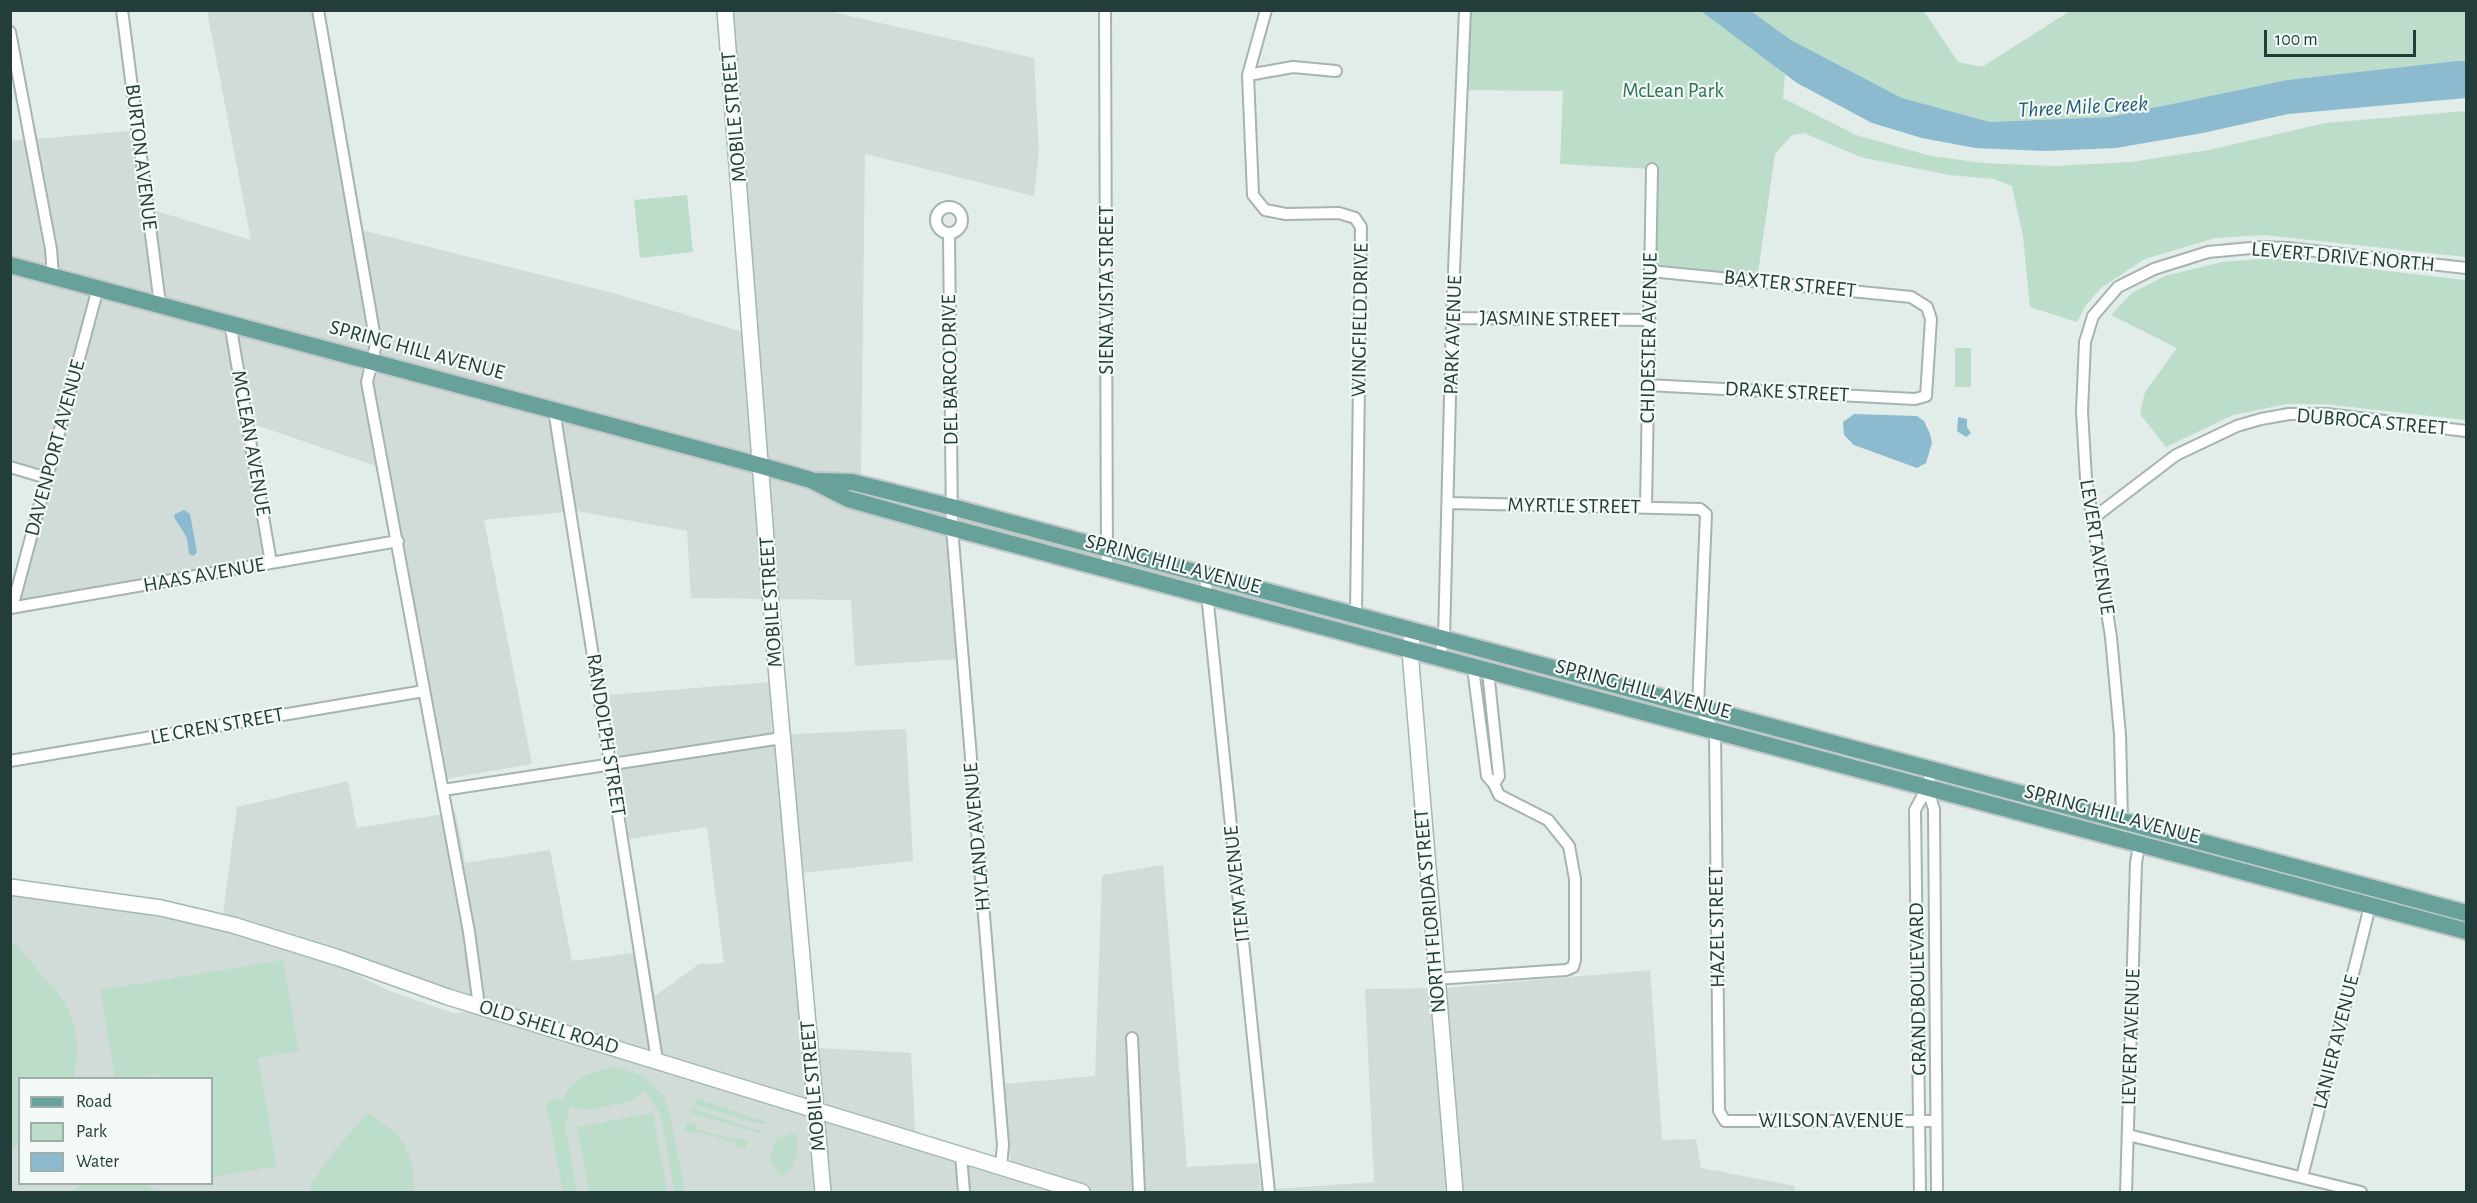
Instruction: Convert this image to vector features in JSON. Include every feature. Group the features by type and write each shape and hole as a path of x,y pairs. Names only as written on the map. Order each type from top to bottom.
{"main road":[{"name":"SPRING HILL AVENUE","path":"10,265 762,466 811,480 848,499 952,528 2466,931"},
{"name":"SPRING HILL AVENUE","path":"811,480 852,482 952,507 1356,613 1444,639 2466,913"}],"street":[{"name":"BURTON AVENUE","path":"122,10 160,304"},
{"path":"318,10 376,344 368,382 475,967 480,1006"},
{"name":"MOBILE STREET","path":"725,10 782,738 823,1192"},
{"name":"SIENA VISTA STREET","path":"1105,10 1107,570"},
{"name":"WINGFIELD DRIVE","path":"1266,10 1248,75 1253,195 1265,210 1286,214 1339,213 1355,218 1360,227 1356,613"},
{"name":"PARK AVENUE","path":"1439,658 1444,639 1452,318 1465,10"},
{"path":"11,37 51,249 53,276"},
{"path":"1248,75 1293,67 1336,71"},
{"name":"CHIDESTER AVENUE","path":"1646,507 1648,320 1653,169"},
{"name":"DEL BARCO DRIVE","path":"949,234 952,507"},
{"name":"LEVERT DRIVE NORTH","path":"2118,287 2185,258 2262,247 2466,268"},
{"name":"BAXTER STREET","path":"1650,271 1911,297 1927,306 1932,319 1926,396"},
{"name":"LEVERT AVENUE","path":"2118,287 2093,316 2085,342 2082,411 2086,479 2111,637 2120,735 2122,819"},
{"name":"DAVENPORT AVENUE","path":"11,608 98,288"},
{"name":"JASMINE STREET","path":"1452,318 1648,320"},
{"name":"MCLEAN AVENUE","path":"230,323 271,563"},
{"name":"DRAKE STREET","path":"1647,385 1915,399 1926,396"},
{"name":"RANDOLPH STREET","path":"554,411 657,1060"},
{"name":"DUBROCA STREET","path":"2092,519 2176,455 2237,426 2261,419 2289,414 2327,414 2466,431"},
{"path":"10,467 47,478"},
{"name":"MYRTLE STREET","path":"1449,503 1700,509 1706,514 1698,707"},
{"name":"HYLAND AVENUE","path":"952,507 1001,1125 1001,1167"},
{"name":"HAAS AVENUE","path":"11,608 398,542"},
{"name":"ITEM AVENUE","path":"1205,575 1269,1192"},
{"name":"NORTH FLORIDA STREET","path":"1413,630 1410,651 1435,979 1455,1192"},
{"path":"1435,979 1566,970 1573,967 1575,960 1575,879 1569,846 1548,820 1507,802 1499,795 1487,776 1481,670"},
{"name":"LE CREN STREET","path":"10,761 424,691"},
{"path":"1698,707 1715,731"},
{"name":"HAZEL STREET","path":"1715,731 1719,1111 1725,1121"},
{"path":"443,790 782,738"},
{"name":"GRAND BOULEVARD","path":"1920,1192 1915,810 1927,788 1932,769"},
{"name":"GRAND BOULEVARD","path":"1927,788 1934,809 1937,1192"},
{"name":"LEVERT AVENUE","path":"2126,1192 2136,863 2139,845"},
{"name":"OLD SHELL ROAD","path":"10,887 132,903 192,914 339,958 399,981 1082,1192"},
{"name":"LANIER AVENUE","path":"2302,1177 2370,906"},
{"path":"1132,1038 1139,1192"},
{"name":"WILSON AVENUE","path":"1725,1121 1936,1121"},
{"path":"2128,1135 2361,1192"},
{"path":"961,1155 964,1192"}],"shaded area":[{"path":"207,11 312,11 350,232 366,231 613,293 756,336 732,11 828,11 1034,58 1039,152 1034,196 865,154 861,474 853,506 949,531 957,659 855,666 851,600 691,598 687,531 577,511 484,520 532,764 446,779 388,470 244,421 266,558 18,603 52,484 11,473 10,141 130,131 143,207 251,240"},
{"path":"770,682 772,735 906,729 913,861 802,873 818,1048 911,1053 916,1146 1012,1178 1004,1084 1095,1076 1102,875 1163,865 1187,1167 1258,1163 1261,1190 1374,1182 1365,989 1446,988 1650,970 1662,1140 1696,1139 1701,1168 1795,1186 1795,1192 829,1192 826,1121 809,1115 818,1192 11,1192 11,893 133,909 221,928 333,963 390,991 453,1013 469,1012 669,1071 223,914 237,807 348,781 357,828 456,812 465,863 550,850 572,961 647,951 655,996 699,964 724,963 707,827 629,839 609,695"}],"green space":[{"name":"McLean Park","path":"1701,10 1785,74 1783,98 1856,135 1931,156 1983,163 2054,166 2131,162 2209,150 2325,123 2466,111 2466,257 2264,235 2215,238 2145,259 2102,287 2086,305 2077,322 2030,307 2023,236 2012,186 1994,179 1950,175 1860,157 1804,133 1792,135 1775,154 1757,280 1650,271 1652,169 1560,164 1563,91 1461,90 1465,11"},
{"path":"1751,11 1924,11 1958,62 1982,67 2070,11 2466,11 2466,61 2287,80 2109,117 1990,122 1902,98 1791,40"},
{"path":"687,195 693,252 640,258 634,200"},
{"path":"2273,258 2466,280 2466,420 2324,404 2287,404 2233,415 2166,447 2140,414 2145,392 2177,348 2111,315 2132,293 2165,276 2222,262"},
{"path":"1955,348 1971,348 1971,387 1955,387"},
{"path":"15,943 65,1002 74,1025 78,1053 73,1077 18,1077 18,1145 11,1152 10,946"},
{"path":"283,960 299,1051 258,1058 277,1166 213,1177 213,1077 162,1077 161,1074 115,1077 100,990"},
{"path":"614,1067 642,1075 664,1096 670,1115 685,1192 675,1192 660,1113 645,1091 631,1101 587,1110 570,1106 565,1127 577,1192 563,1192 546,1102 560,1099 561,1102 569,1088 585,1075"},
{"path":"696,1098 766,1122 765,1125 694,1105"},
{"path":"692,1108 763,1132 763,1134 691,1113"},
{"path":"368,1113 395,1132 405,1146 412,1164 415,1192 311,1192 310,1186 335,1150"},
{"path":"653,1113 667,1192 589,1192 577,1127"},
{"path":"687,1122 697,1125 696,1129 736,1140 738,1137 748,1140 745,1149 735,1146 736,1143 696,1131 694,1134 684,1131"},
{"path":"797,1133 797,1155 792,1167 782,1177 770,1160 776,1138"},
{"path":"80,1185 148,1185 158,1192 74,1192"}],"water":[{"path":"1701,11 1751,11 1791,40 1902,98 1990,122 2109,117 2287,80 2457,61 2466,61 2466,98 2288,114 2203,133 2116,148 2045,151 1975,148 1922,138 1872,123 1797,83"},
{"path":"1854,414 1917,416 1924,421 1932,443 1926,463 1917,468 1854,445 1844,435 1843,422"},
{"path":"1958,417 1967,419 1967,427 1971,433 1966,437 1957,431"},
{"path":"184,510 190,514 197,552 194,556 189,554 187,538 174,517 175,514"}],"water label":[{"name":"Three Mile Creek","path":"2083,107"}]}
